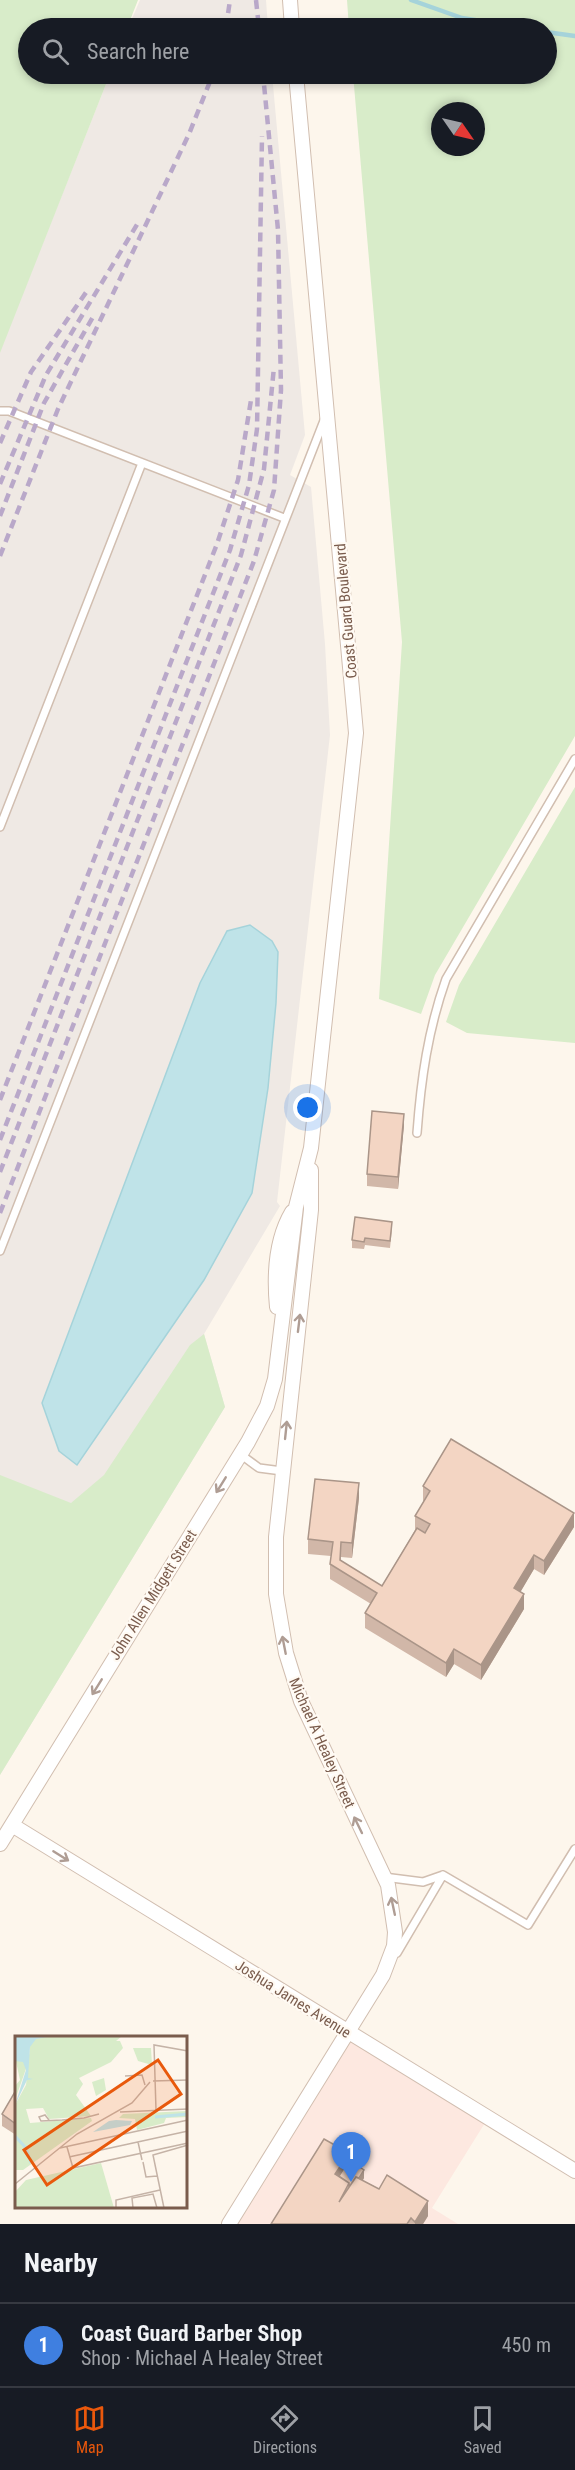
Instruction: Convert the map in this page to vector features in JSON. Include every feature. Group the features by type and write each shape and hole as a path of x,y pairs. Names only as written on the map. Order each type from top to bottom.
{"street":[{"path":"290,0 291,18"},
{"name":"Coast Guard Boulevard","path":"297,84 356,733 311,1148 311,1210"},
{"name":"Coast Guard Boulevard","path":"296,1207 311,1148"},
{"name":"John Allen Midgett Street","path":"0,1844 240,1454 272,1394 296,1207"},
{"name":"Michael A Healey Street","path":"229,2224 383,1976 394,1946 392,1903 384,1877 312,1729 285,1653 279,1618 275,1567 282,1472 311,1210"},
{"name":"Joshua James Avenue","path":"12,1825 575,2171"}],"lane":[{"path":"0,411 9,411 284,518"},
{"path":"0,1251 284,518 328,411"},
{"path":"0,828 142,463"},
{"path":"417,1133 425,1056 433,1018 446,980 575,759"},
{"path":"240,1454 259,1468 282,1472"},
{"path":"384,1877 423,1882 443,1875 528,1925 575,1849"},
{"path":"383,1976 443,1875"}],"shaded area":[{"path":"140,0 266,0 267,18 132,18"},
{"path":"106,84 273,84 305,435 290,475 311,487 325,644 330,735 277,1202 280,1206 204,1334 225,1407 0,1775 0,351"},
{"path":"350,2029 488,2118 432,2208 458,2224 229,2224"}],"green space":[{"path":"0,0 138,0 131,18 18,18 18,84 106,84 0,353"},
{"path":"347,0 575,0 575,736 435,975 421,1014 379,999 402,642 354,84 557,84 557,18 348,18"},
{"path":"575,787 575,1043 467,1033 446,1022 459,985"},
{"path":"204,1334 225,1407 0,1775 0,1475 71,1503 104,1475 190,1345"}],"water":[{"path":"250,925 272,941 278,952 268,1088 252,1193 204,1280 77,1465 59,1451 42,1403 200,983 227,931"}],"building":[{"path":"372,1111 404,1114 398,1177 367,1174"},
{"path":"355,1217 392,1222 390,1241 365,1238 364,1242 352,1240"},
{"path":"451,1439 574,1513 544,1561 534,1555 514,1588 524,1594 481,1665 454,1649 446,1663 365,1613 377,1593 330,1564 333,1542 308,1539 315,1479 359,1483 352,1543 341,1542 340,1560 382,1586 417,1528 425,1533 430,1524 415,1516 430,1491 423,1486"},
{"path":"15,2092 15,2123 2,2114"},
{"path":"324,2139 349,2153 335,2174 349,2183 339,2202 356,2177 379,2189 387,2175 428,2201 415,2222 411,2218 407,2224 271,2224"},
{"path":"349,2160 364,2170 349,2187 349,2183 339,2176"}],"waterway":[{"path":"411,0 462,18"},
{"path":"557,34 575,36"}],"railway":[{"path":"227,18 230,0"},
{"path":"256,0 258,18"},
{"path":"0,556 58,409 189,134 209,84"},
{"path":"0,1213 254,561 274,490 281,390 278,230 264,84"},
{"path":"0,1140 230,550 249,485 257,429 262,136"},
{"path":"0,484 46,375 138,223"},
{"path":"0,443 31,372 87,291"},
{"path":"0,516 44,403 94,315"},
{"path":"0,1172 241,555 264,469 274,367"},
{"path":"0,1100 217,544 238,480 251,400"}],"place":[{"name":"Coast Guard Barber Shop","path":"351,2182"}]}
